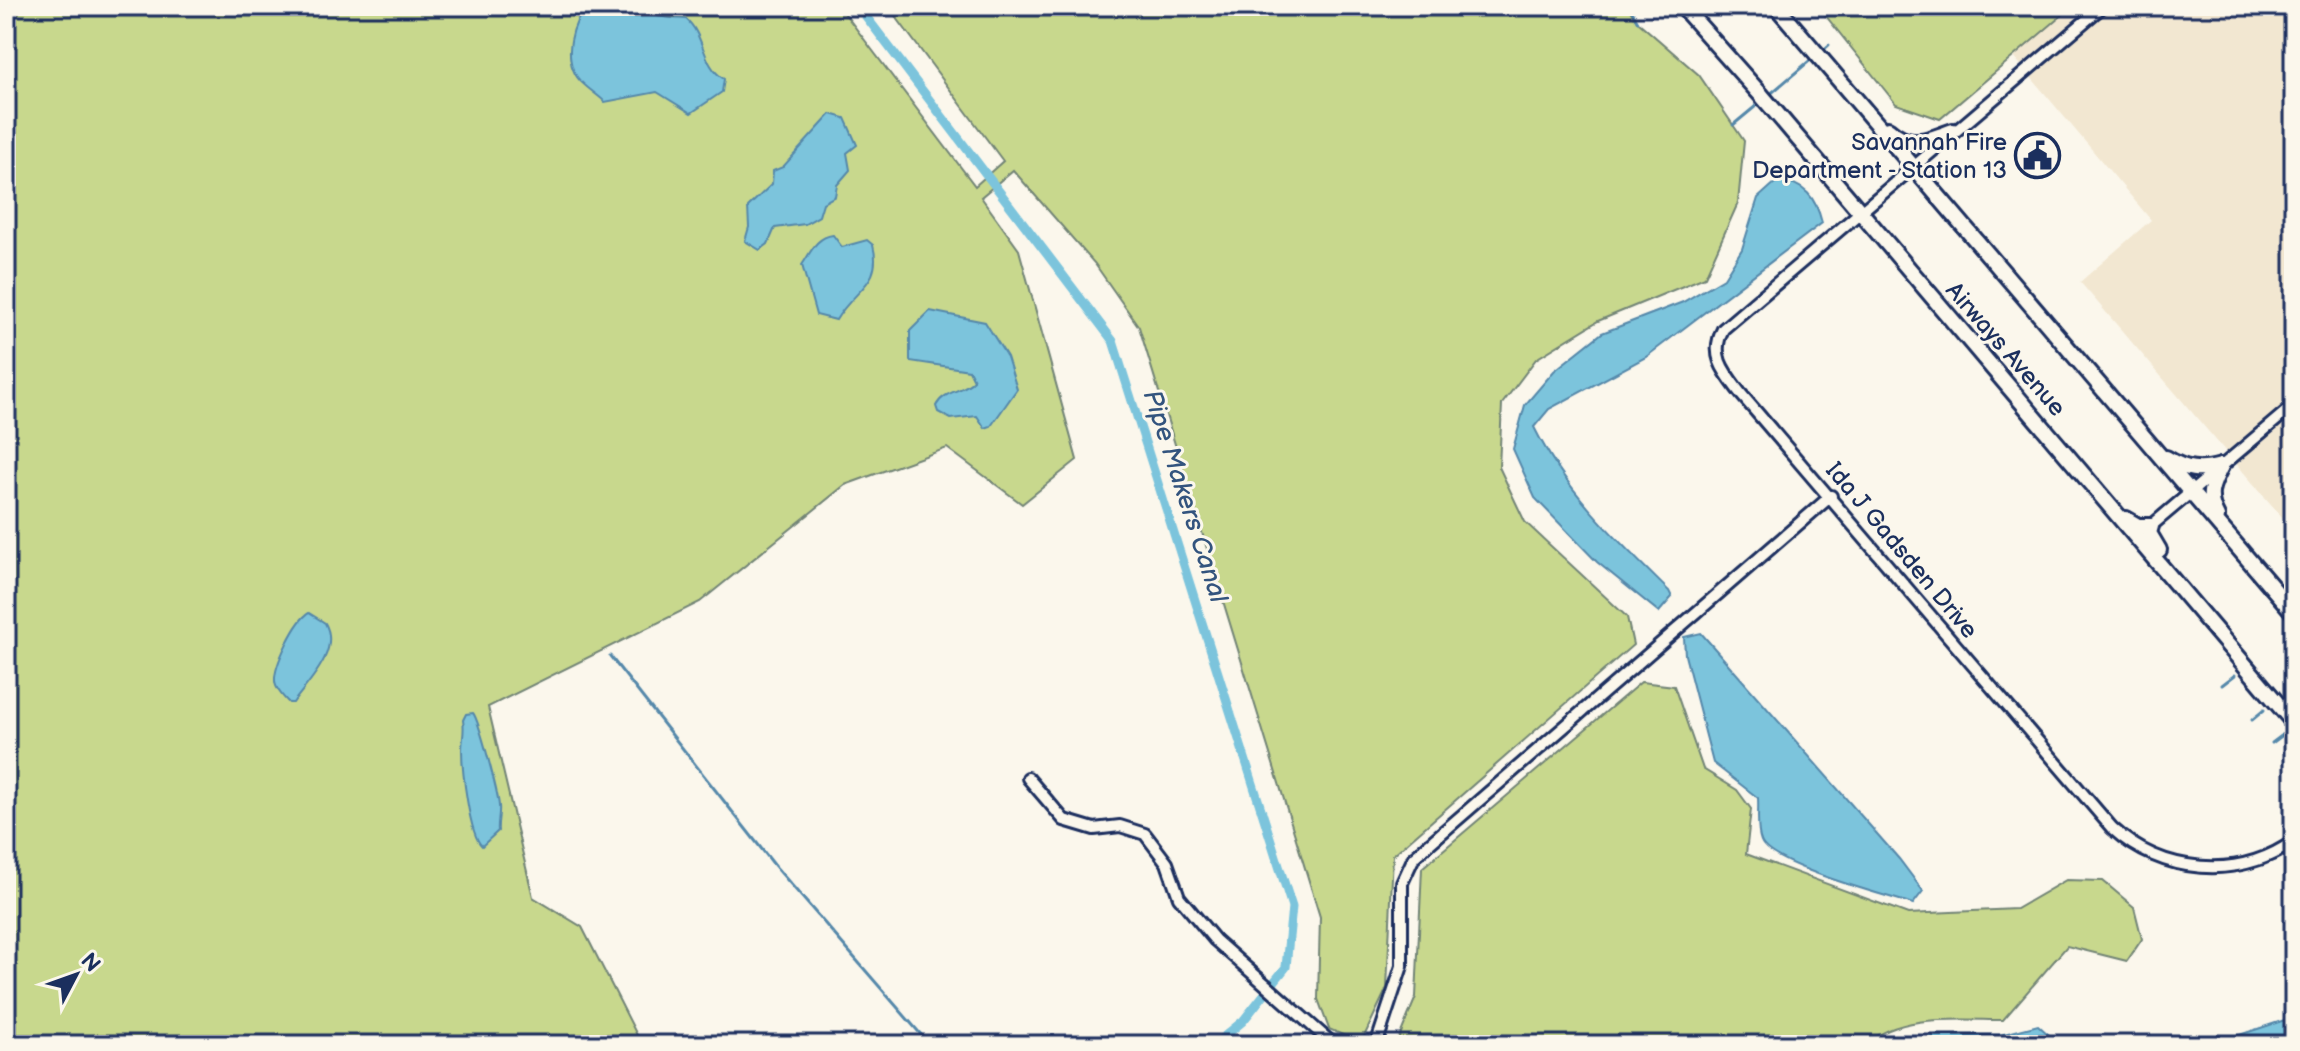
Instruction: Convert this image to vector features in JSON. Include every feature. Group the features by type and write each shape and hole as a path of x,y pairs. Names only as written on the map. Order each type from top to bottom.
{"main road":[{"name":"Airways Avenue","path":"1682,6 1765,99 2294,723"},
{"name":"Airways Avenue","path":"1776,6 2294,613"},
{"path":"1849,93 1900,139 1921,144 1953,131"},
{"path":"2158,453 2179,466 2202,472 2221,466"},
{"path":"2221,466 2209,488 2210,503 2225,531"},
{"path":"2118,514 2138,526 2151,526 2152,542 2168,562 2177,582"}],"street":[{"name":"Ida J Gadsden Drive","path":"2103,6 1912,165 1723,329 1717,341 1722,369 2112,828 2130,845 2161,860 2201,868 2259,861 2294,841"},
{"path":"2151,526 2294,405"},
{"path":"1376,1045 1402,966 1402,883 1414,857 1831,496"},
{"path":"1028,778 1064,820 1094,829 1120,826 1145,834 1167,863 1179,897 1215,940 1334,1045"}],"shaded area":[{"path":"2073,6 2294,6 2294,531 2080,282 2151,220 2014,57"}],"green space":[{"path":"6,6 839,6 975,186 1003,161 888,6 1627,6 1638,22 1699,75 1744,141 1738,203 1705,277 1598,321 1536,359 1502,404 1499,467 1525,522 1627,617 1633,645 1393,855 1387,988 1361,1043 1329,1029 1318,999 1320,917 1139,327 1095,264 1013,170 981,197 1019,250 1077,460 1022,504 947,448 845,485 700,602 488,707 533,897 582,927 642,1045 6,1045"},
{"path":"1818,6 2073,6 1940,119 1896,104"},
{"path":"1641,682 1674,686 1703,769 1737,790 1751,809 1746,854 1908,914 2016,909 2066,880 2103,881 2134,907 2142,939 2127,961 2067,946 2003,1020 1949,1019 1912,1023 1879,1035 1866,1045 1396,1045 1416,997 1422,868"}],"water":[{"path":"587,6 686,19 697,33 711,66 724,79 722,92 691,113 657,92 605,102 580,80 571,59 574,30"},
{"path":"831,114 845,118 857,145 847,153 850,170 837,185 835,196 823,203 819,216 805,224 775,228 768,244 760,250 745,241 749,227 748,207 772,184 773,171 783,167"},
{"path":"1778,180 1795,184 1808,193 1822,223 1646,357 1549,409 1534,427 1577,494 1669,591 1672,597 1659,612 1597,562 1535,498 1513,449 1525,405 1554,371 1602,333 1683,302 1724,278 1742,249 1758,198"},
{"path":"833,235 842,247 867,240 873,245 875,258 871,277 836,320 816,315 802,265 818,242"},
{"path":"930,311 985,322 1007,357 1017,389 991,426 985,428 977,416 951,419 938,412 936,406 939,401 974,380 969,370 910,361 910,331"},
{"path":"309,613 325,623 329,644 321,666 293,703 289,703 276,687 276,674 292,633"},
{"path":"1701,633 1899,859 1923,891 1913,904 1805,869 1784,860 1761,841 1758,798 1713,763 1685,655 1684,637"},
{"path":"473,713 488,757 499,806 498,831 482,846 470,816 462,759 463,720 466,714"},
{"path":"2294,1017 2294,1045 2209,1045"},
{"path":"2038,1025 2060,1045 1904,1045 1932,1036 2000,1035"}],"waterway":[{"name":"Pipe Makers Canal","path":"858,6 1113,341 1292,907 1286,967 1243,1021 1214,1045"},
{"path":"1629,6 1638,22"},
{"path":"1820,53 1829,45"},
{"path":"1768,96 1814,57"},
{"path":"1733,125 1762,101"},
{"path":"610,656 775,866 930,1045"},
{"path":"2222,685 2235,675"},
{"path":"2252,720 2264,710"},
{"path":"2272,743 2284,734"},
{"path":"2286,760 2294,754"}],"place":[{"name":"Savannah Fire Department - Station 13","path":"2038,156"}]}
